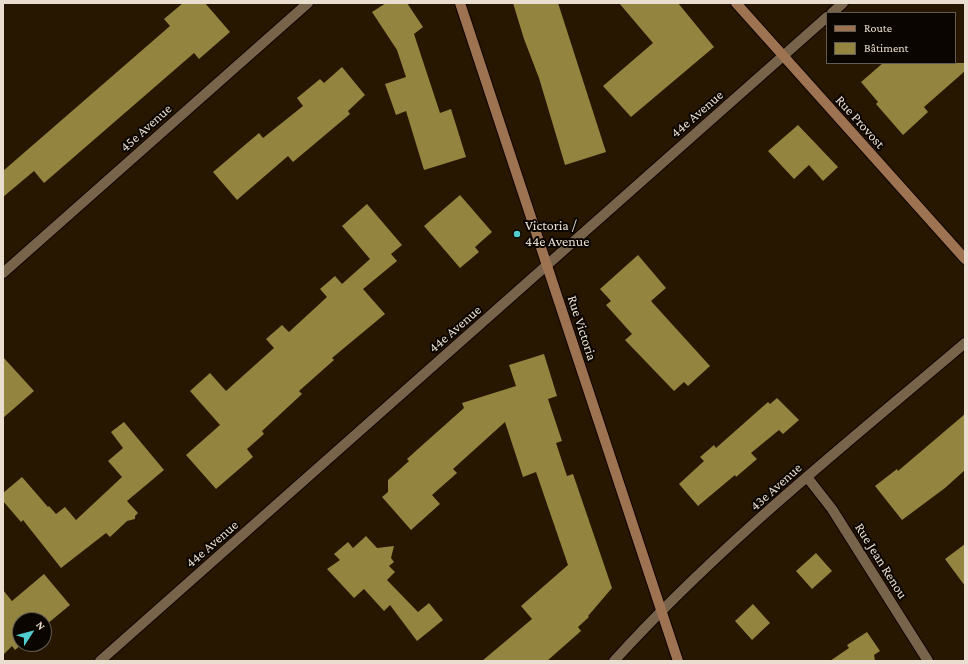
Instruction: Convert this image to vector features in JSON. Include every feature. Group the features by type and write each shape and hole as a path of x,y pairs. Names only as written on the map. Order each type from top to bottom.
{"main road":[{"name":"Rue Victoria","path":"460,3 678,661"},
{"name":"Rue Provost","path":"736,3 965,259"}],"street":[{"name":"45e Avenue","path":"3,273 308,3"},
{"path":"833,12 843,3"},
{"name":"44e Avenue","path":"100,661 826,18"},
{"name":"43e Avenue","path":"614,661 692,580 807,477 965,343"},
{"name":"Rue Jean Renou","path":"807,477 832,509 928,661"}],"building":[{"path":"183,3 205,3 230,32 199,59 194,53 44,183 34,171 3,197 3,171 170,26 164,19"},
{"path":"386,3 407,3 423,27 414,34 440,113 451,109 466,157 424,170 406,111 396,115 385,84 406,77 397,50 372,12"},
{"path":"513,3 558,3 606,152 565,165 539,78 524,39"},
{"path":"619,3 678,3 714,47 631,117 603,86 653,43"},
{"path":"965,63 965,71 924,107 928,112 903,135 876,104 878,102 861,82 882,64"},
{"path":"342,67 365,95 348,111 350,114 293,162 288,156 237,200 213,172 259,133 263,138 303,106 297,98 320,79 324,83"},
{"path":"798,125 838,167 823,181 809,165 794,179 768,151"},
{"path":"460,195 492,232 475,247 479,252 460,268 424,226"},
{"path":"367,204 402,245 391,254 397,261 363,289 385,314 332,358 334,360 299,391 302,394 262,431 264,434 247,449 253,457 216,489 186,455 220,425 190,391 210,373 226,391 274,348 266,339 282,325 289,332 327,297 320,289 335,276 342,284 370,259 342,226"},
{"path":"638,255 666,288 651,301 710,366 688,386 684,382 674,391 625,340 632,334 606,305 611,301 600,289"},
{"path":"544,354 557,396 548,399 562,441 556,443 567,476 573,474 612,588 588,616 589,617 578,627 581,631 547,661 482,661 532,619 521,606 568,565 536,472 523,477 505,422 453,469 457,473 432,495 440,504 411,530 382,497 388,492 388,480 409,461 407,459 464,408 462,403 516,386 509,365"},
{"path":"3,357 34,391 3,418"},
{"path":"777,398 799,420 783,434 779,430 751,453 757,459 698,506 679,484 704,461 700,457 714,445 716,448 768,402 770,404"},
{"path":"965,414 965,470 945,488 902,520 875,486 897,469 898,471"},
{"path":"124,422 164,470 127,501 138,513 135,516 135,519 127,521 110,537 106,533 61,568 23,520 21,522 3,501 3,493 22,477 56,514 65,507 76,520 122,477 108,461 123,448 111,432"},
{"path":"366,536 377,548 394,546 391,558 394,562 389,566 395,572 387,580 418,612 429,603 443,620 417,641 390,605 384,611 364,589 354,598 327,569 340,560 334,554 348,542 353,548"},
{"path":"965,544 965,586 945,559"},
{"path":"816,553 832,571 812,589 796,571"},
{"path":"44,574 70,605 52,620 52,612 12,612 12,646 3,655 3,590 12,601"},
{"path":"753,604 770,623 752,640 735,621"},
{"path":"867,632 880,651 874,655 875,661 830,661 849,648 847,645"}],"place":[{"name":"Victoria / 44e Avenue","path":"517,234"}]}
